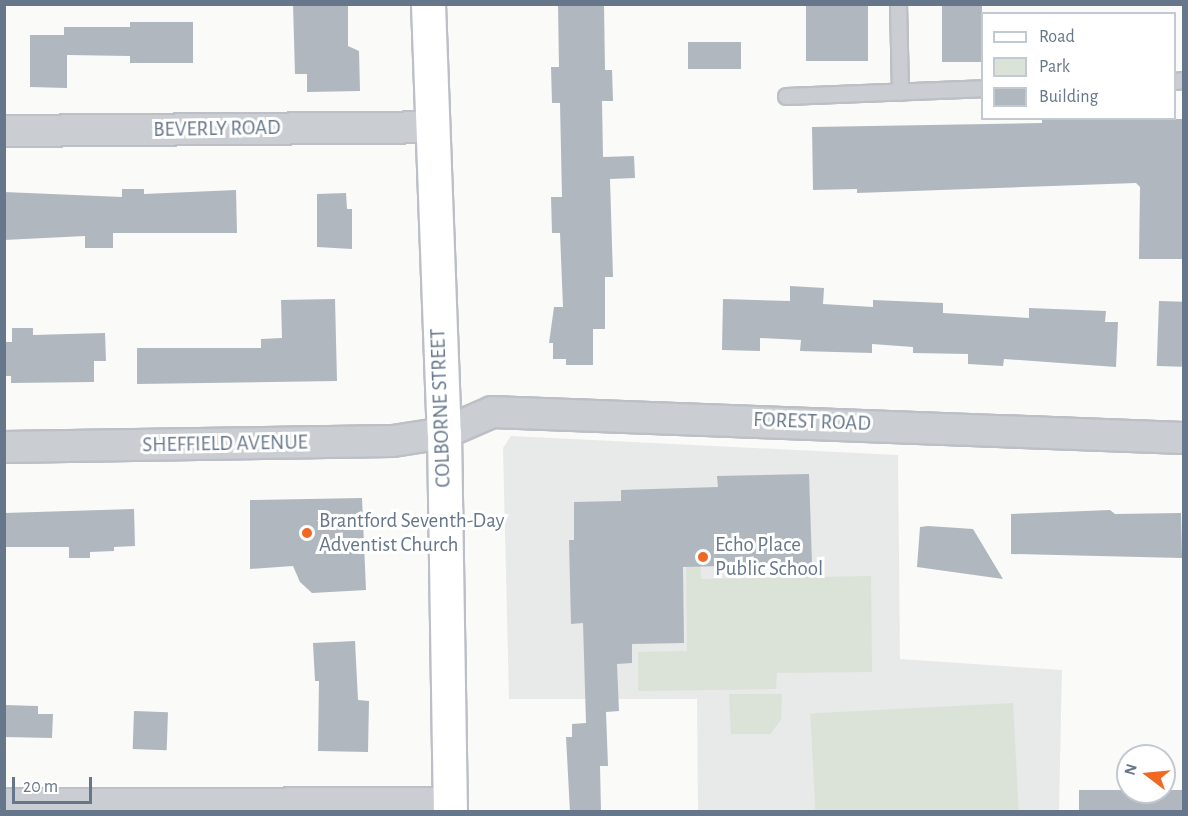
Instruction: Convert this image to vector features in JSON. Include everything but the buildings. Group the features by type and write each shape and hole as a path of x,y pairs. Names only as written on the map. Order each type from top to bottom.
{"main road":[{"name":"COLBORNE STREET","path":"428,4 430,127 444,433 450,807"}],"street":[{"name":"BEVERLY ROAD","path":"4,131 430,127"},
{"name":"FOREST ROAD","path":"444,433 492,412 1184,438"},
{"name":"SHEFFIELD AVENUE","path":"4,447 393,441 444,433"},
{"path":"4,804 450,807"}],"lane":[{"path":"897,4 900,92"},
{"path":"786,96 981,88"}],"shaded area":[{"name":"Echo Place Public School","path":"511,436 898,455 900,659 1062,670 1059,811 698,811 697,699 509,699 503,448"}],"green space":[{"path":"686,554 700,554 701,579 871,576 872,672 777,673 776,689 638,691 638,652 687,651"},
{"path":"729,694 782,694 781,720 770,734 731,734"},
{"path":"1013,703 1019,811 815,812 810,714"}],"place":[{"name":"Brantford Seventh-Day Adventist Church","path":"307,533"},
{"name":"Echo Place Public School","path":"703,557"}]}
